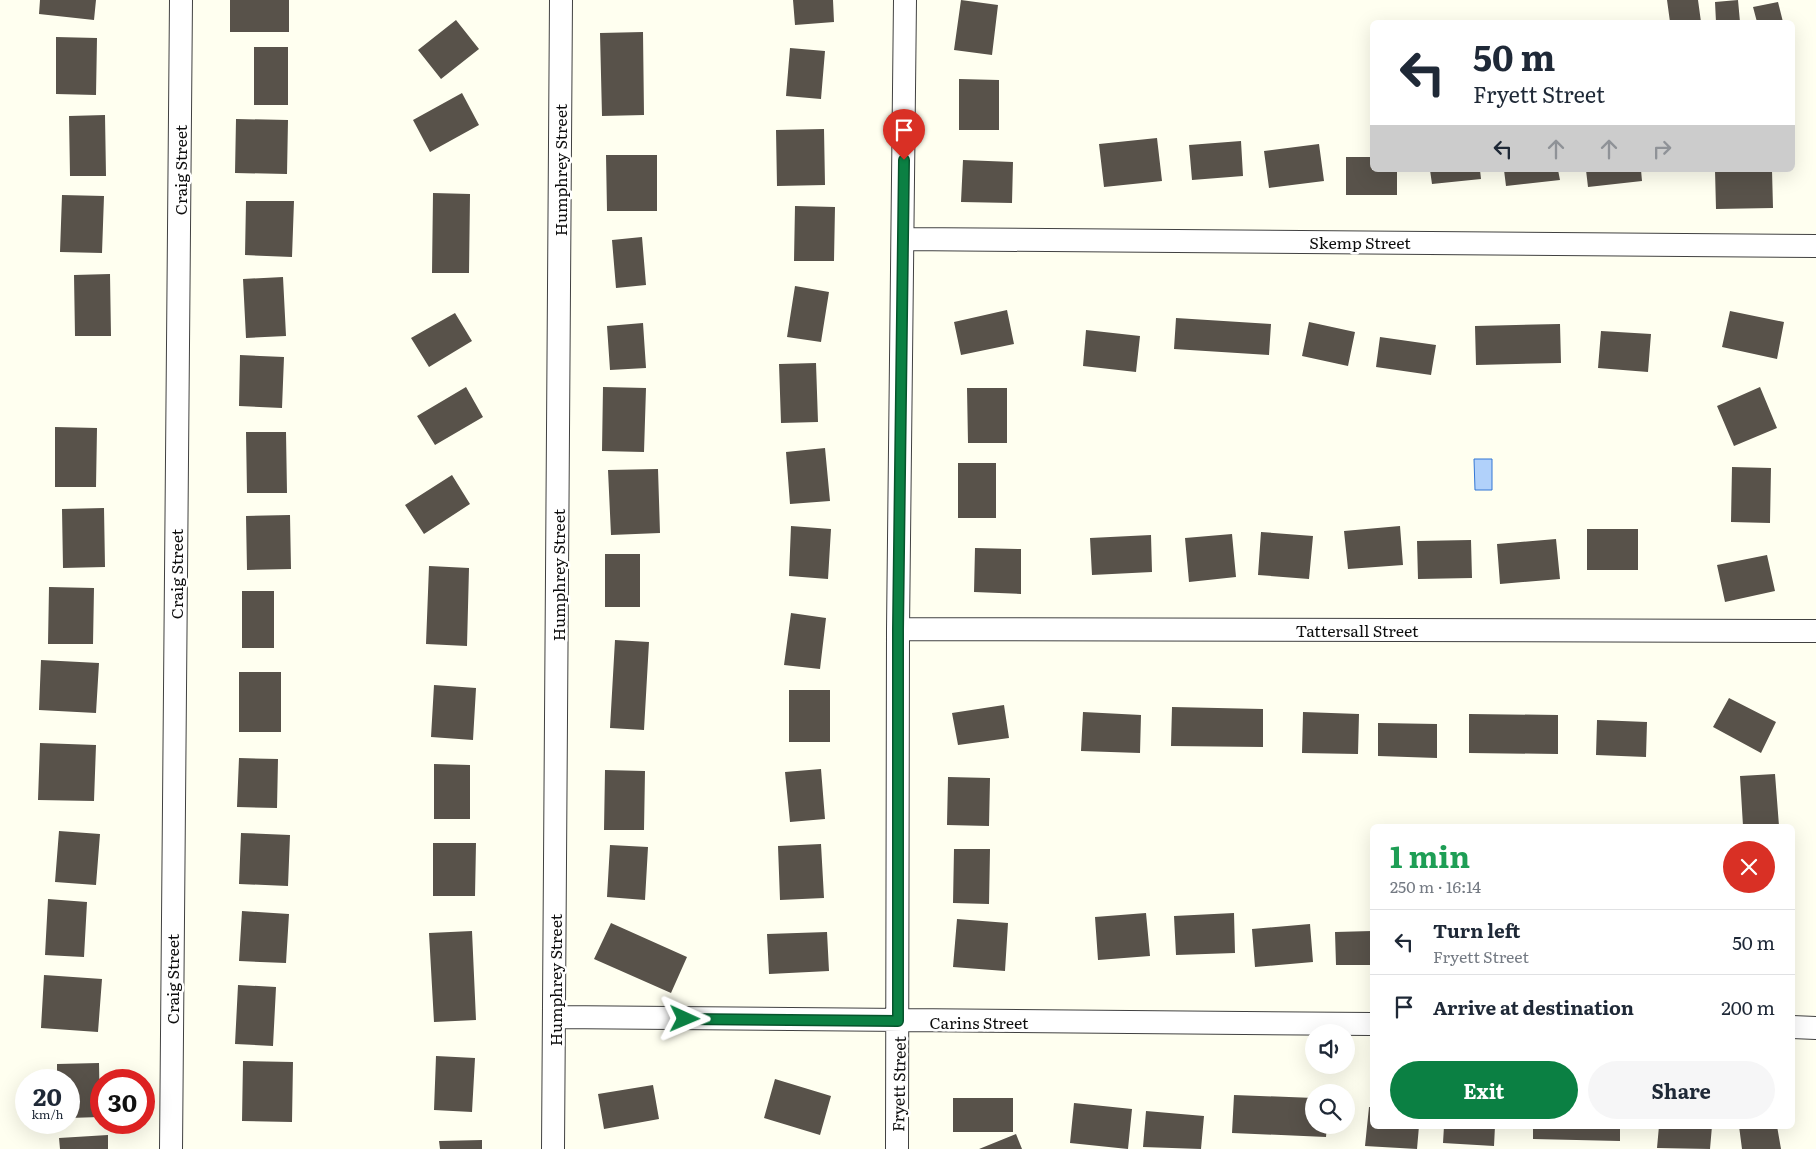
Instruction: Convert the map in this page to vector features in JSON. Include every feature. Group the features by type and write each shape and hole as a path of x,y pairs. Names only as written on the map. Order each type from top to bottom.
{"street":[{"name":"Craig Street","path":"171,1149 181,0"},
{"name":"Humphrey Street","path":"553,1149 561,0"},
{"name":"Fryett Street","path":"897,1149 898,629 904,239 905,0"},
{"name":"Skemp Street","path":"904,239 1816,246"},
{"name":"Tattersall Street","path":"898,629 1816,631"},
{"name":"Carins Street","path":"555,1017 1370,1024"},
{"path":"1795,1028 1816,1028"}],"water":[{"path":"1474,459 1492,459 1492,490 1475,490"}],"building":[{"path":"40,0 96,0 94,20 39,14"},
{"path":"230,0 289,0 289,32 230,32"},
{"path":"793,0 833,0 834,22 795,25"},
{"path":"961,0 998,5 992,55 954,50"},
{"path":"1667,0 1698,0 1701,20 1670,20"},
{"path":"1738,0 1740,20 1716,20 1715,2"},
{"path":"1778,2 1782,20 1756,20 1753,7"},
{"path":"456,20 479,49 441,79 418,50"},
{"path":"643,32 644,115 602,116 600,33"},
{"path":"56,37 97,38 96,95 56,94"},
{"path":"254,47 288,47 288,105 254,105"},
{"path":"790,48 825,51 821,99 786,96"},
{"path":"959,79 999,80 999,130 959,130"},
{"path":"462,93 479,125 430,152 413,120"},
{"path":"105,115 106,176 70,176 69,116"},
{"path":"236,119 288,120 287,174 235,173"},
{"path":"824,129 825,185 777,186 776,130"},
{"path":"1157,138 1162,181 1104,187 1099,144"},
{"path":"1241,141 1243,176 1192,180 1189,145"},
{"path":"1319,144 1324,181 1269,188 1264,151"},
{"path":"606,155 657,155 657,211 607,211"},
{"path":"1346,157 1370,157 1370,172 1397,172 1397,195 1346,195"},
{"path":"963,160 1013,162 1012,203 961,202"},
{"path":"1430,172 1480,172 1481,179 1432,184"},
{"path":"1504,172 1558,172 1560,180 1506,186"},
{"path":"1586,172 1641,172 1642,181 1588,187"},
{"path":"1715,172 1772,172 1773,208 1716,209"},
{"path":"433,193 470,194 469,273 432,273"},
{"path":"62,195 104,196 102,253 60,252"},
{"path":"246,201 294,201 292,257 245,255"},
{"path":"795,206 835,207 834,261 794,261"},
{"path":"642,237 646,285 616,288 612,240"},
{"path":"110,274 111,336 75,336 74,275"},
{"path":"283,277 286,336 246,338 243,279"},
{"path":"795,286 829,292 821,342 787,337"},
{"path":"1007,310 1014,344 961,355 954,322"},
{"path":"1730,311 1784,322 1777,359 1722,347"},
{"path":"455,313 472,341 429,367 411,338"},
{"path":"1176,318 1271,324 1269,355 1174,349"},
{"path":"1309,322 1355,332 1348,366 1302,356"},
{"path":"643,323 646,368 610,370 607,326"},
{"path":"1560,324 1561,363 1476,365 1475,326"},
{"path":"1086,330 1140,336 1136,372 1083,366"},
{"path":"1601,331 1651,334 1648,372 1598,368"},
{"path":"1380,337 1436,345 1431,375 1376,367"},
{"path":"240,355 284,357 282,408 239,406"},
{"path":"816,363 818,422 781,423 779,364"},
{"path":"466,387 483,417 435,445 417,416"},
{"path":"603,387 646,388 644,452 602,451"},
{"path":"1760,387 1777,428 1734,446 1717,406"},
{"path":"967,388 1007,388 1007,443 968,443"},
{"path":"55,427 97,428 96,487 55,487"},
{"path":"246,432 286,432 287,493 247,493"},
{"path":"825,448 830,501 790,504 786,452"},
{"path":"958,463 996,463 996,518 958,518"},
{"path":"1732,467 1771,468 1770,523 1731,522"},
{"path":"658,469 660,533 611,535 608,470"},
{"path":"452,475 470,504 424,534 405,505"},
{"path":"104,508 105,567 63,568 62,509"},
{"path":"290,515 291,569 247,570 246,516"},
{"path":"791,526 831,529 828,579 789,576"},
{"path":"1400,526 1403,565 1348,569 1344,531"},
{"path":"1587,529 1638,529 1638,570 1587,570"},
{"path":"1261,532 1313,536 1309,579 1258,575"},
{"path":"1232,534 1236,577 1189,582 1185,538"},
{"path":"1151,535 1152,572 1092,575 1090,538"},
{"path":"1556,539 1560,579 1500,584 1497,544"},
{"path":"1471,540 1472,578 1418,579 1417,541"},
{"path":"975,548 1021,549 1021,594 974,592"},
{"path":"605,554 640,554 640,607 605,607"},
{"path":"1767,555 1775,591 1725,602 1717,565"},
{"path":"429,566 469,568 467,646 426,644"},
{"path":"49,587 94,588 93,644 48,644"},
{"path":"242,591 274,591 274,648 242,648"},
{"path":"791,613 826,618 820,669 784,665"},
{"path":"615,640 649,642 644,730 610,728"},
{"path":"41,660 99,663 96,713 39,710"},
{"path":"239,672 281,672 281,732 239,732"},
{"path":"434,685 476,688 473,740 431,737"},
{"path":"789,690 830,690 830,742 789,742"},
{"path":"1729,698 1776,722 1761,753 1713,727"},
{"path":"1004,705 1009,738 958,745 952,713"},
{"path":"1172,707 1263,709 1263,747 1171,746"},
{"path":"1083,712 1141,715 1140,753 1081,751"},
{"path":"1303,712 1359,714 1358,754 1302,753"},
{"path":"1469,714 1558,715 1558,754 1469,753"},
{"path":"1597,720 1647,722 1646,757 1596,755"},
{"path":"1378,723 1437,724 1437,758 1378,756"},
{"path":"40,743 96,745 94,801 38,800"},
{"path":"239,758 278,759 277,808 237,807"},
{"path":"434,764 470,765 470,819 434,819"},
{"path":"821,769 825,819 790,822 785,772"},
{"path":"605,770 645,771 644,830 604,830"},
{"path":"1775,774 1779,824 1743,824 1740,776"},
{"path":"948,777 990,778 989,826 947,825"},
{"path":"59,831 100,834 96,885 55,882"},
{"path":"241,833 290,835 288,886 239,884"},
{"path":"433,843 476,843 475,896 433,896"},
{"path":"821,844 824,898 780,900 778,846"},
{"path":"610,845 648,847 645,900 607,897"},
{"path":"954,849 990,849 989,904 953,903"},
{"path":"48,899 87,902 84,957 45,955"},
{"path":"242,911 289,914 286,963 239,961"},
{"path":"1146,913 1150,956 1098,960 1095,917"},
{"path":"1234,913 1235,953 1176,955 1174,916"},
{"path":"957,919 1008,923 1005,971 953,967"},
{"path":"611,923 687,957 671,993 594,959"},
{"path":"1310,924 1313,962 1255,967 1252,929"},
{"path":"472,931 476,1020 434,1022 429,933"},
{"path":"1370,931 1370,965 1336,965 1335,932"},
{"path":"827,932 829,971 769,974 767,934"},
{"path":"44,975 102,979 98,1032 41,1028"},
{"path":"238,985 276,987 273,1046 235,1044"},
{"path":"436,1056 475,1058 472,1112 434,1110"},
{"path":"243,1061 293,1062 292,1122 242,1121"},
{"path":"99,1063 99,1069 90,1069 90,1117 80,1118 80,1069 57,1069 57,1064"},
{"path":"775,1079 831,1096 820,1135 764,1118"},
{"path":"653,1085 659,1119 604,1129 598,1094"},
{"path":"1234,1095 1305,1098 1305,1134 1326,1134 1326,1137 1232,1133"},
{"path":"953,1098 1013,1098 1013,1132 953,1132"},
{"path":"1074,1103 1132,1109 1128,1149 1070,1143"},
{"path":"1369,1107 1370,1129 1419,1129 1417,1149 1365,1146"},
{"path":"1146,1111 1204,1116 1201,1149 1143,1147"},
{"path":"1444,1129 1495,1129 1494,1146 1443,1143"},
{"path":"1533,1129 1620,1129 1620,1141 1533,1139"},
{"path":"1659,1129 1712,1129 1710,1149 1657,1148"},
{"path":"1739,1129 1778,1129 1781,1149 1742,1149"},
{"path":"1016,1134 1022,1149 979,1149"},
{"path":"108,1135 108,1149 60,1149 59,1138"},
{"path":"482,1140 482,1149 440,1149 439,1141"}],"route":[{"path":"685,1019 898,1021 898,629 904,160"}]}
